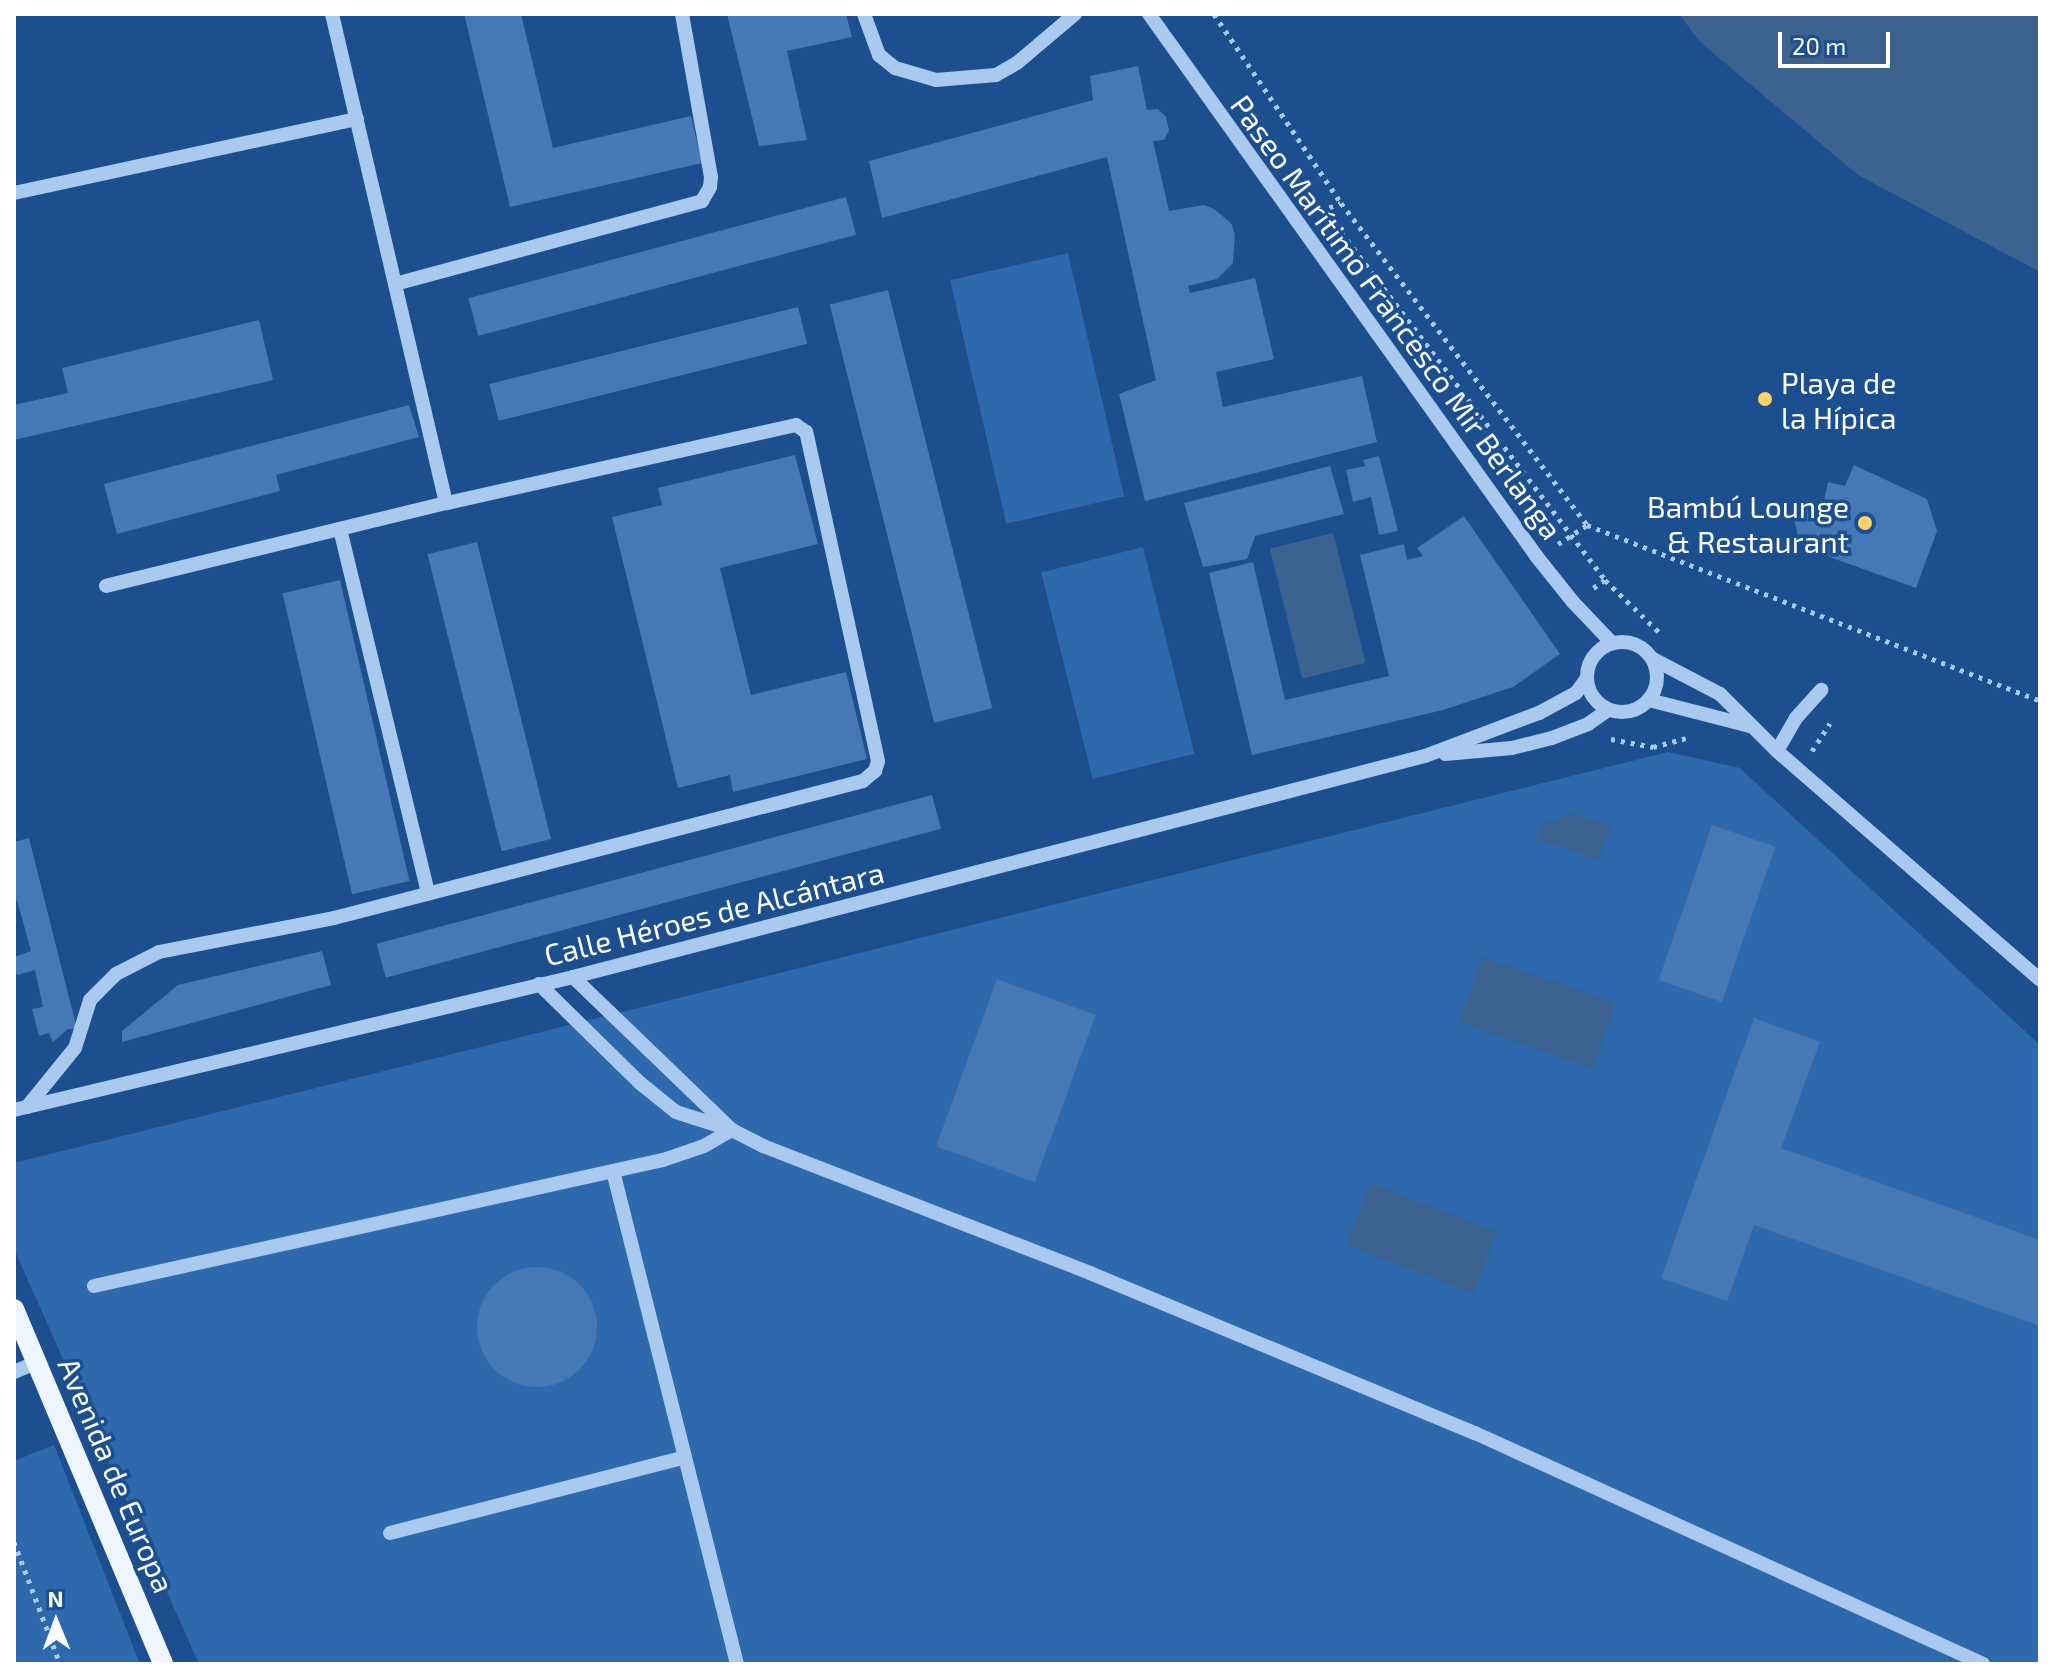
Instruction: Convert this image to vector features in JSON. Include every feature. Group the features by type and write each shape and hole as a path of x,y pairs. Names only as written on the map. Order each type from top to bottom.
{"main road":[{"name":"Avenida de Europa","path":"14,1309 163,1664"}],"street":[{"path":"332,14 446,503"},
{"path":"395,284 702,201 710,187 711,177 682,14"},
{"path":"864,14 879,55 895,68 936,80 996,75 1017,63 1075,14"},
{"name":"Paseo Marítimo Francesco Mir Berlanga","path":"1149,14 1537,557 1612,643"},
{"path":"14,193 357,119"},
{"path":"21,1108 75,1048 90,1000 116,974 159,952 334,918 863,781 875,771 878,761 806,432 789,423 106,586"},
{"path":"340,529 428,894"},
{"path":"1425,756 1539,713 1576,693 1586,679 1596,653 1612,643 1627,642 1642,648 1653,659 1708,686 1733,706 1798,770 2040,980"},
{"path":"1586,679 1592,698 1608,710 1630,712 1649,700 1657,680 1653,659"},
{"path":"1777,751 1796,718 1821,690"},
{"path":"1649,700 1750,726"},
{"path":"1425,756 1512,748 1588,724 1608,710"},
{"name":"Calle Héroes de Alcántara","path":"21,1108 573,977 1425,756"},
{"path":"573,977 732,1130"},
{"path":"539,984 656,1098 676,1112 732,1130 1090,1273 1475,1433 1983,1664"},
{"path":"94,1286 685,1154 732,1130"},
{"path":"613,1171 737,1664"},
{"path":"14,1372 37,1362"},
{"path":"390,1533 683,1458"}],"path":[{"path":"1214,14 1341,203 1587,525 2040,701"},
{"path":"1537,557 1587,525"},
{"path":"1798,770 1836,710"},
{"path":"14,1542 60,1664"}],"shaded area":[{"path":"1679,14 2040,14 2040,272 1858,175 1700,42"},
{"path":"1068,253 1124,497 1006,524 950,280"},
{"path":"1333,533 1365,663 1302,679 1270,549"},
{"path":"1143,547 1195,754 1093,779 1041,572"},
{"path":"1668,752 1740,768 2040,1045 2040,1664 199,1664 14,1249 14,1163"},
{"path":"1572,813 1611,826 1598,860 1537,839 1542,824"},
{"path":"1482,957 1615,1003 1593,1068 1460,1022"},
{"path":"1370,1183 1497,1232 1473,1293 1346,1245"},
{"path":"54,1445 140,1664 14,1664 14,1461"}],"building":[{"path":"464,14 521,14 553,148 691,116 702,163 510,207"},
{"path":"727,14 846,14 852,37 787,51 807,140 759,146"},
{"path":"1138,66 1147,110 1158,109 1166,117 1169,130 1164,140 1153,141 1169,211 1204,205 1231,223 1235,234 1233,263 1217,279 1188,286 1190,293 1255,278 1274,359 1216,372 1223,407 1362,376 1377,442 1145,501 1119,394 1156,380 1107,157 882,218 869,161 1093,100 1090,76"},
{"path":"846,197 856,235 478,336 468,298"},
{"path":"888,290 992,708 934,723 830,305"},
{"path":"798,307 807,344 499,421 489,384"},
{"path":"259,320 273,380 14,440 14,405 68,393 62,368"},
{"path":"409,405 419,437 276,475 280,491 117,534 104,484"},
{"path":"795,455 818,544 720,568 751,695 846,672 867,759 733,792 730,775 678,788 612,517 662,505 658,488"},
{"path":"1379,456 1398,531 1379,535 1371,497 1353,502 1346,470 1365,466 1363,460"},
{"name":"Bambú Lounge & Restaurant","path":"1854,465 1927,499 1937,531 1916,588 1813,551 1811,541 1798,535 1793,516 1800,501 1822,512 1828,482 1845,486"},
{"path":"1330,466 1344,514 1255,536 1247,559 1203,567 1184,503"},
{"path":"1464,516 1560,654 1513,687 1443,710 1252,755 1209,573 1253,562 1285,700 1389,676 1360,555 1404,544 1407,560 1423,556 1417,548"},
{"path":"477,542 551,839 502,851 428,554"},
{"path":"340,580 410,881 352,894 283,593"},
{"path":"932,795 941,829 386,978 377,944"},
{"path":"1712,825 1775,847 1722,1002 1659,980"},
{"path":"29,838 77,1029 68,1029 53,1042 49,1033 39,1036 32,1009 43,1007 35,970 17,975 14,965 14,957 31,951 17,900 14,901 14,842"},
{"path":"322,951 331,985 122,1042 122,1031 178,985"},
{"path":"997,979 1096,1015 1035,1182 936,1146"},
{"path":"1754,1018 1820,1042 1781,1148 2040,1240 2040,1326 1754,1225 1727,1301 1661,1278"},
{"path":"537,1267 560,1272 579,1285 592,1304 597,1327 592,1350 579,1369 560,1382 537,1387 514,1382 495,1369 482,1350 477,1327 482,1304 495,1285 514,1272"}],"place":[{"name":"Playa de la Hípica","path":"1765,399"},
{"name":"Bambú Lounge & Restaurant","path":"1865,523"}]}
